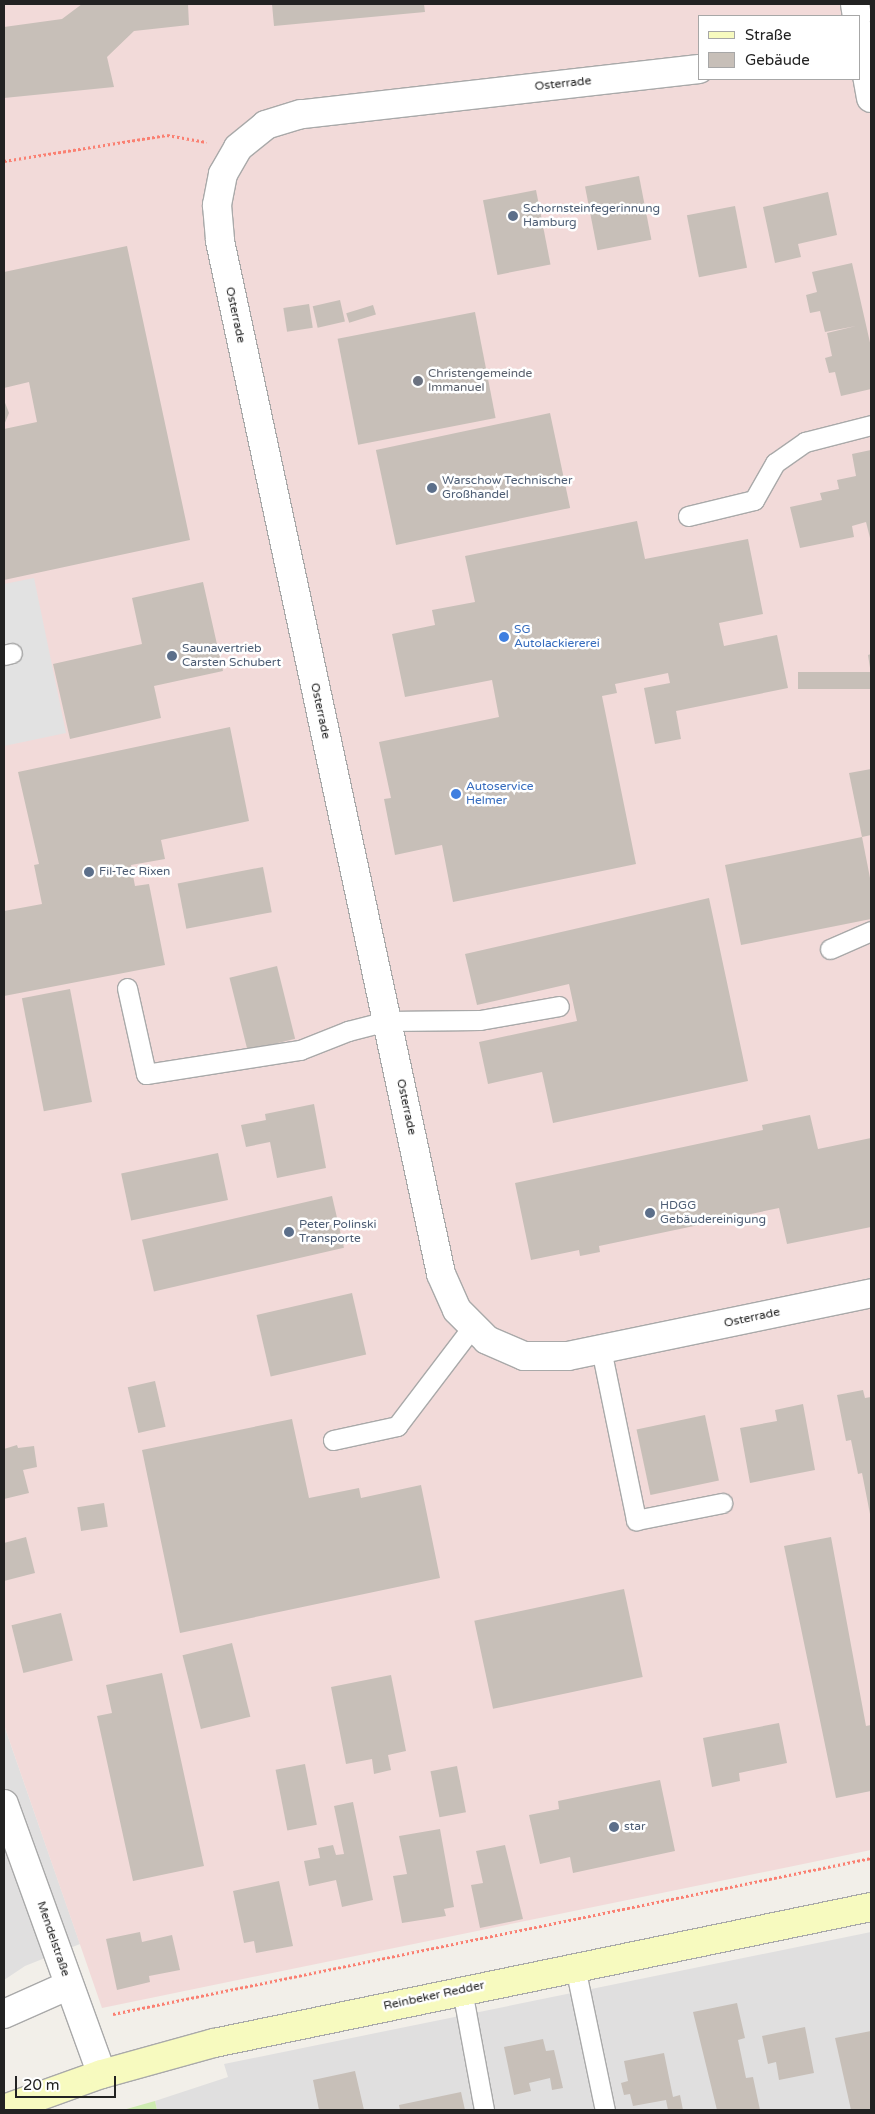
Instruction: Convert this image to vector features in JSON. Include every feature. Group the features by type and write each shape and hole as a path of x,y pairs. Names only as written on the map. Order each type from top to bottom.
{"main road":[{"name":"Reinbeker Redder","path":"4,2109 102,2074 214,2043 462,1990 871,1907"}],"street":[{"path":"863,45 871,98"},
{"name":"Osterrade","path":"698,69 301,114 266,125 238,148 222,174 217,205 220,241 441,1274 457,1310 487,1340 524,1356 568,1356 871,1293"},
{"name":"Mendelstraße","path":"4,1804 102,2074"},
{"path":"4,2014 69,1985"}],"lane":[{"path":"688,516 754,500 775,463 805,442 871,426"},
{"path":"830,949 871,931"},
{"path":"127,988 146,1074 300,1050 348,1031 387,1022 480,1020 559,1006"},
{"path":"333,1440 397,1426 473,1326"},
{"path":"601,1349 636,1520 722,1503"},
{"path":"575,1967 605,2110"},
{"path":"462,1990 484,2110"}],"path":[{"path":"4,161 167,135 238,148"},
{"path":"82,2021 871,1858"}],"shaded area":[{"path":"4,4 871,4 871,1850 102,2008 4,1725"},
{"path":"34,578 66,733 4,746 4,584"},
{"path":"4,1725 80,1944 25,1966 4,1980"},
{"path":"871,1932 871,2110 157,2110 155,2101 228,2077 224,2064"}],"green space":[{"path":"155,2101 157,2110 123,2110"}],"building":[{"path":"82,4 188,4 189,25 134,31 107,57 114,87 4,98 4,27 62,19"},
{"path":"272,4 424,4 425,12 274,26"},
{"path":"639,176 651,240 597,250 585,186"},
{"path":"536,190 551,265 497,275 483,200"},
{"path":"828,192 837,235 798,244 801,257 775,263 763,207"},
{"path":"735,206 747,268 699,277 687,215"},
{"path":"127,246 190,540 4,580 4,429 37,422 29,382 4,388 4,272"},
{"path":"852,263 871,347 871,389 841,396 835,372 829,373 825,358 832,356 827,333 856,326 825,332 820,311 810,313 806,295 817,292 812,272"},
{"path":"340,300 345,321 318,328 313,306"},
{"path":"309,304 313,328 287,332 283,308"},
{"path":"373,305 376,315 349,323 346,313"},
{"name":"Christengemeinde Immanuel","path":"475,312 496,418 358,445 338,339"},
{"path":"4,400 9,413 4,425"},
{"path":"550,413 570,508 396,545 376,450"},
{"path":"871,450 871,542 866,522 852,526 854,537 800,548 790,507 822,500 820,493 839,489 837,480 856,476 852,454"},
{"path":"637,521 645,559 748,539 763,614 719,623 724,646 777,635 788,688 676,711 681,739 655,744 644,688 670,683 668,673 615,684 617,693 602,696 636,864 453,902 442,845 395,855 384,799 391,798 379,742 499,717 492,680 405,697 392,634 435,625 432,610 475,602 465,556"},
{"path":"203,582 223,671 154,686 161,718 70,739 53,664 142,644 132,598"},
{"path":"871,654 871,668 870,668 868,655"},
{"path":"798,672 871,672 871,689 798,689"},
{"path":"230,727 249,821 161,840 165,859 131,865 135,886 149,884 165,965 4,996 4,911 42,904 34,865 39,864 18,772"},
{"path":"871,769 871,835 862,837 849,773"},
{"path":"862,837 871,883 871,919 741,945 725,865"},
{"path":"263,867 272,912 186,929 178,884"},
{"path":"709,898 748,1081 553,1123 542,1072 488,1084 479,1042 577,1021 569,984 477,1005 465,954"},
{"path":"277,966 295,1039 248,1051 229,978"},
{"path":"70,989 92,1102 44,1111 22,998"},
{"path":"314,1104 326,1168 277,1178 270,1142 246,1147 241,1125 266,1120 265,1114"},
{"path":"810,1115 818,1149 871,1138 871,1227 787,1244 779,1208 599,1246 600,1252 580,1256 579,1250 531,1260 515,1183 763,1130 762,1125"},
{"path":"218,1153 228,1200 131,1221 121,1174"},
{"path":"332,1196 344,1248 154,1292 142,1240"},
{"path":"352,1293 366,1354 271,1376 257,1315"},
{"path":"155,1381 166,1427 138,1433 128,1387"},
{"path":"863,1390 865,1398 871,1397 870,1514 862,1473 858,1474 851,1440 846,1441 837,1395"},
{"path":"803,1404 815,1470 750,1483 740,1428 777,1421 775,1410"},
{"path":"705,1415 719,1481 650,1495 637,1430"},
{"path":"292,1419 309,1498 359,1488 361,1498 421,1485 440,1578 180,1633 142,1450"},
{"path":"17,1445 18,1448 34,1446 37,1467 23,1470 29,1493 4,1499 4,1449"},
{"path":"104,1503 108,1527 81,1531 77,1507"},
{"path":"26,1537 35,1573 4,1581 4,1543"},
{"path":"831,1537 866,1726 871,1725 871,1791 836,1798 784,1546"},
{"path":"624,1589 643,1677 493,1709 474,1621"},
{"path":"61,1613 73,1661 23,1673 12,1625"},
{"path":"232,1643 250,1717 201,1729 183,1655"},
{"path":"162,1673 204,1866 133,1881 97,1716 112,1713 106,1685"},
{"path":"391,1675 406,1751 388,1755 391,1770 374,1774 372,1759 346,1764 331,1687"},
{"path":"779,1723 787,1763 739,1773 740,1781 712,1787 703,1738"},
{"path":"305,1764 317,1825 287,1831 276,1770"},
{"path":"457,1766 466,1812 439,1817 430,1771"},
{"path":"660,1780 675,1851 573,1873 570,1857 540,1864 529,1815 559,1809 558,1801"},
{"path":"353,1802 373,1900 342,1907 336,1880 309,1886 304,1861 320,1858 318,1848 333,1845 336,1855 344,1854 334,1806"},
{"path":"440,1829 454,1907 444,1909 446,1916 402,1923 393,1876 407,1874 399,1836"},
{"path":"505,1845 523,1919 480,1928 471,1885 483,1883 476,1851"},
{"path":"279,1881 293,1946 256,1953 254,1941 244,1943 233,1891"},
{"path":"140,1932 142,1942 172,1935 180,1970 149,1976 150,1982 117,1990 106,1939"},
{"path":"737,2003 745,2038 738,2040 746,2078 753,2077 760,2110 717,2110 693,2012"},
{"path":"805,2027 814,2073 779,2080 776,2062 768,2064 762,2036"},
{"path":"871,2031 871,2110 851,2110 835,2038"},
{"path":"543,2039 546,2051 554,2050 563,2088 552,2090 550,2078 529,2083 531,2091 514,2095 504,2047"},
{"path":"664,2053 673,2097 680,2095 683,2110 668,2110 666,2100 633,2106 630,2094 624,2095 621,2083 628,2081 624,2061"},
{"path":"355,2071 364,2110 319,2110 313,2080"},
{"path":"461,2092 465,2110 400,2110 399,2105"}],"place":[{"name":"Schornsteinfegerinnung Hamburg","path":"513,216"},
{"name":"Christengemeinde Immanuel","path":"418,381"},
{"name":"Warschow Technischer Großhandel","path":"432,488"},
{"name":"SG Autolackiererei","path":"504,637"},
{"name":"Saunavertrieb Carsten Schubert","path":"172,656"},
{"name":"Autoservice Helmer","path":"456,794"},
{"name":"Fil-Tec Rixen","path":"89,872"},
{"name":"HDGG Gebäudereinigung","path":"650,1213"},
{"name":"Peter Polinski Transporte","path":"289,1232"},
{"name":"star","path":"614,1827"}]}
